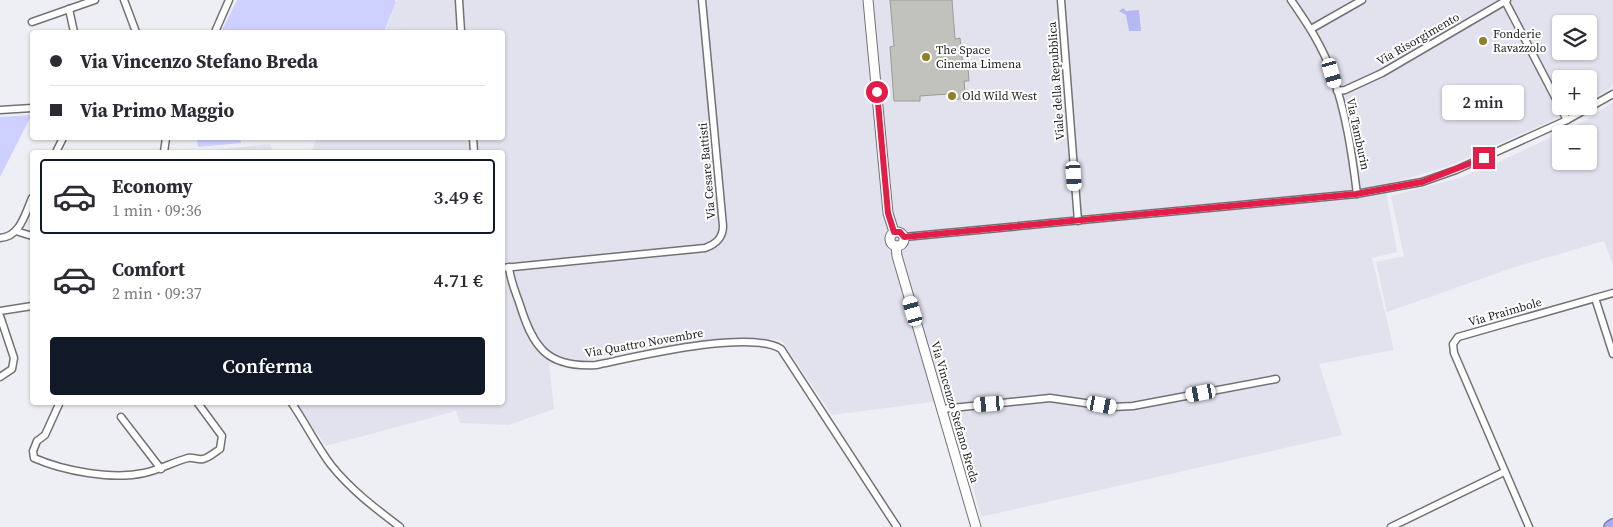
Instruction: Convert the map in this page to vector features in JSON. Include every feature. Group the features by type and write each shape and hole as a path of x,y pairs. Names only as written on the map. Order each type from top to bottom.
{"street":[{"path":"32,22 95,0"},
{"path":"124,0 135,30"},
{"path":"216,30 229,0"},
{"path":"459,0 461,30"},
{"name":"Via Cesare Battisti","path":"506,267 706,248 720,239 723,226 702,0"},
{"name":"Via Vincenzo Stefano Breda","path":"868,0 888,213 894,232 890,240 896,246 897,256 976,527"},
{"name":"Viale della Repubblica","path":"1060,0 1078,221"},
{"name":"Via Tamburin","path":"1291,0 1311,29 1332,73 1354,163 1357,194"},
{"path":"1311,29 1362,0"},
{"path":"1506,1 1567,120"},
{"name":"Via Risorgimento","path":"1337,91 1345,90 1382,72 1506,1"},
{"path":"69,9 74,30"},
{"path":"904,237 1357,194 1394,188 1439,176 1567,120 1613,94"},
{"path":"0,110 30,108"},
{"path":"0,238 11,237 16,231 30,202"},
{"path":"16,231 30,235"},
{"path":"894,232 900,232 904,237"},
{"path":"896,246 902,244 904,237"},
{"name":"Via Quattro Novembre","path":"506,267 529,333 537,346 558,360 579,365 596,365 708,344 765,342 781,349 897,527"},
{"name":"Via Praimbole","path":"1504,472 1454,353 1454,339 1613,293"},
{"path":"1595,298 1613,354"},
{"path":"0,312 30,306"},
{"path":"0,316 14,358 14,366 10,372 0,377"},
{"path":"942,409 1050,398 1125,407 1276,379"},
{"path":"58,405 44,434 37,440 33,451 34,458 52,466 67,467 93,474 123,476 161,469 189,458 204,459 220,450 222,436 199,405"},
{"path":"293,405 330,463 359,495 400,527"},
{"path":"121,417 161,469"},
{"path":"1391,527 1504,472 1529,527"}],"shaded area":[{"path":"237,0 395,0 396,2 385,30 222,30"},
{"path":"397,0 1613,0 1613,86 1597,96 1597,70 1552,70 1552,115 1564,115 1449,166 1385,185 1397,252 1372,258 1394,350 1319,364 1342,435 981,517 956,424 932,402 832,415 782,341 773,339 722,340 613,352 584,363 549,364 554,409 509,425 460,423 456,411 326,446 296,405 505,405 505,150 312,150 316,140 505,140 505,30 386,30"},
{"path":"1123,8 1126,11 1139,10 1141,31 1129,31 1126,15 1119,11"},
{"path":"1613,102 1613,267 1604,241 1515,267 1387,312 1376,262 1404,256 1391,196 1459,178 1495,164 1552,136 1552,170 1597,170 1597,125 1576,125 1597,115 1597,113"},
{"path":"30,115 0,177 0,117"},
{"path":"197,140 240,140 241,143 198,147"},
{"path":"270,144 272,150 214,150"}],"building":[{"name":"The Space Cinema Limena","path":"890,0 952,0 955,39 960,38 963,68 968,68 969,81 964,81 965,92 969,92 969,98 949,100 948,94 920,96 920,101 894,101 890,47 894,46"}],"place":[{"name":"Fonderie Ravazzolo","path":"1483,41"},
{"name":"The Space Cinema Limena","path":"926,57"},
{"name":"Old Wild West","path":"952,96"}],"route":[{"path":"877,92 888,213 894,232 900,232 904,237 1356,194 1422,182 1484,158"}]}
